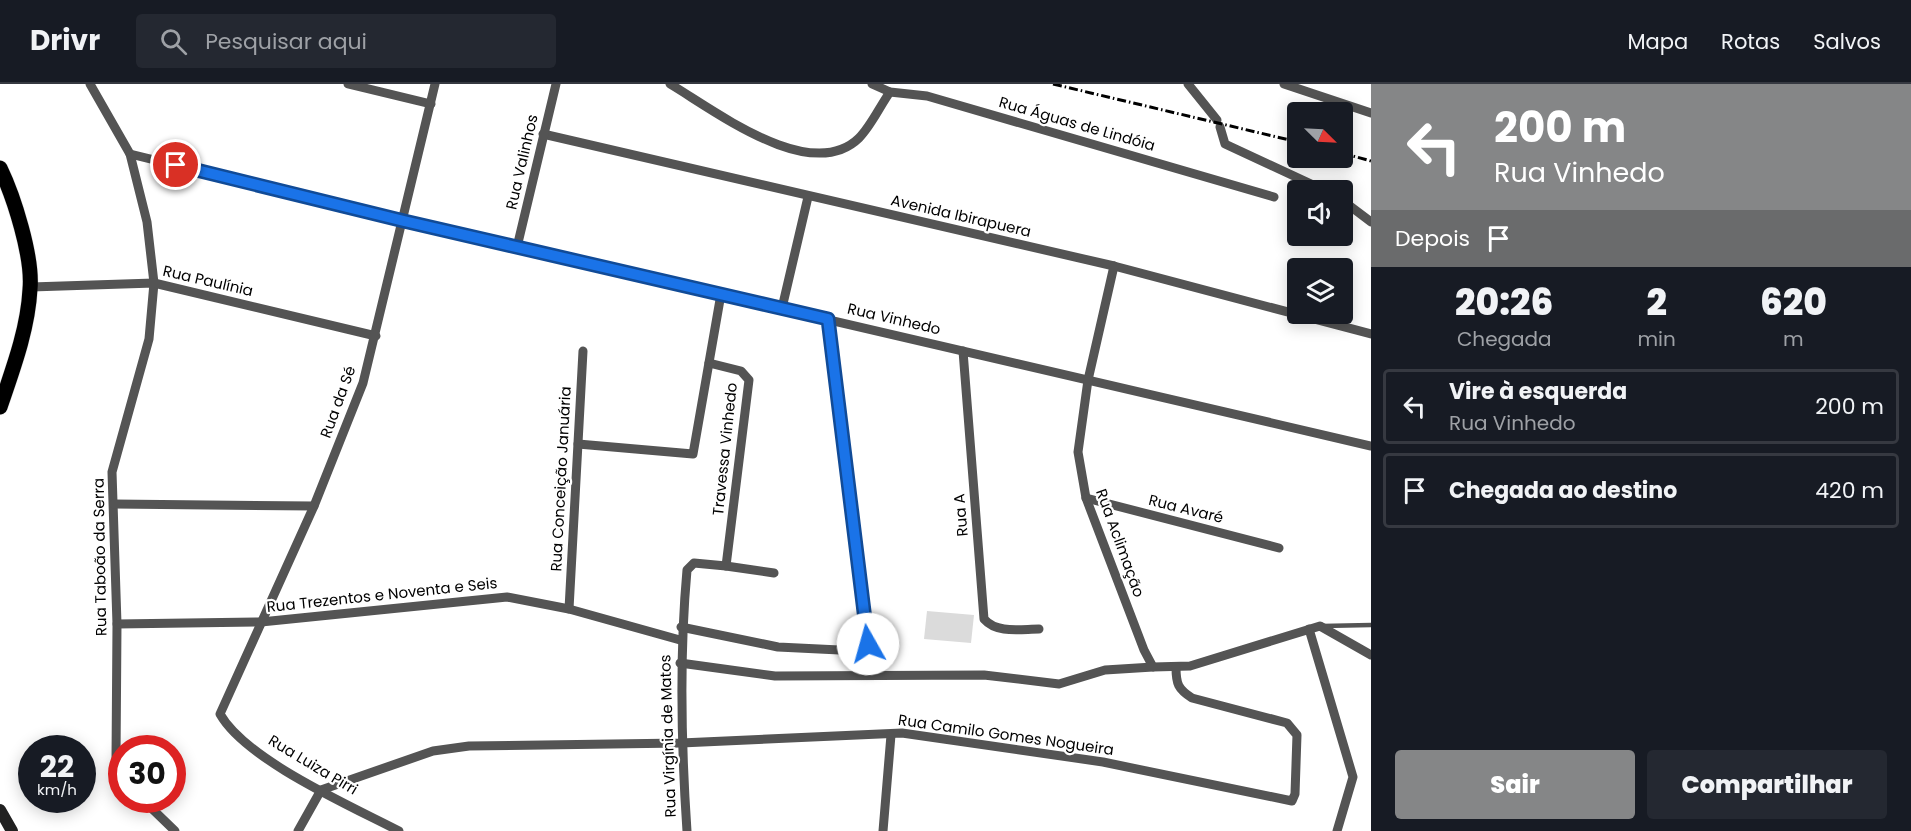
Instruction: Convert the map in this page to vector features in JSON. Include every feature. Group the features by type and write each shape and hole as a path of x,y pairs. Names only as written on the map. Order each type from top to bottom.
{"main road":[{"path":"0,168 23,232 31,287 25,324 0,407"}],"street":[{"name":"Rua Taboão da Serra","path":"90,84 130,154 147,222 154,283 149,339 112,472 117,624 116,735"},
{"path":"348,84 431,104"},
{"name":"Rua da Sé","path":"220,714 314,506 363,383 404,221 435,84"},
{"name":"Rua Valinhos","path":"517,247 556,84"},
{"path":"670,84 755,135 781,146 809,153 833,152 859,139 890,92"},
{"name":"Rua Águas de Lindóia","path":"872,84 890,92 927,96 1274,197"},
{"path":"1188,84 1219,124 1225,144 1302,180"},
{"path":"1284,84 1371,113"},
{"name":"Avenida Ibirapuera","path":"543,134 1114,266 1371,334"},
{"name":"Rua Vinhedo","path":"130,154 404,221 1371,446"},
{"path":"782,308 808,197"},
{"path":"1353,208 1371,222"},
{"name":"Rua Aclimação","path":"1114,266 1088,380 1078,452 1086,498 1153,668"},
{"name":"Rua Paulínia","path":"31,287 154,283 376,336"},
{"path":"578,444 690,455 694,452 722,294"},
{"path":"681,627 778,647 860,651 868,644 828,319"},
{"name":"Rua Conceição Januária","path":"569,609 583,351"},
{"name":"Rua A","path":"963,351 984,619 989,626 998,629 1039,629"},
{"name":"Travessa Vinhedo","path":"709,363 741,371 749,380 726,566"},
{"name":"Rua Avaré","path":"1086,498 1279,548"},
{"path":"114,504 314,506"},
{"path":"680,640 688,566 694,563 774,573"},
{"name":"Rua Trezentos e Noventa e Seis","path":"117,624 261,622 507,597 569,609 680,640"},
{"path":"680,663 775,676 984,675 1059,684 1105,670 1190,666 1320,626 1370,654"},
{"path":"1309,629 1353,777 1337,831"},
{"name":"Rua Virgínia de Matos","path":"680,640 681,743 687,831"},
{"name":"Rua Camilo Gomes Nogueira","path":"321,790 433,751 469,746 681,743 902,733 1103,762 1292,801 1295,794 1297,735 1287,723 1192,698 1181,691 1176,684 1176,666"},
{"name":"Rua Luiza Pirri","path":"220,714 259,752 321,790 399,831"},
{"path":"883,831 891,735"},
{"path":"298,831 321,790"},
{"path":"0,810 12,831"},
{"path":"156,813 175,831"}],"lane":[{"path":"1320,626 1371,625"}],"shaded area":[{"path":"927,611 974,615 971,643 924,639"}],"railway":[{"path":"1053,84 1287,139"},
{"path":"1353,156 1371,161"}],"route":[{"path":"176,165 404,221 828,319 868,644"}]}
